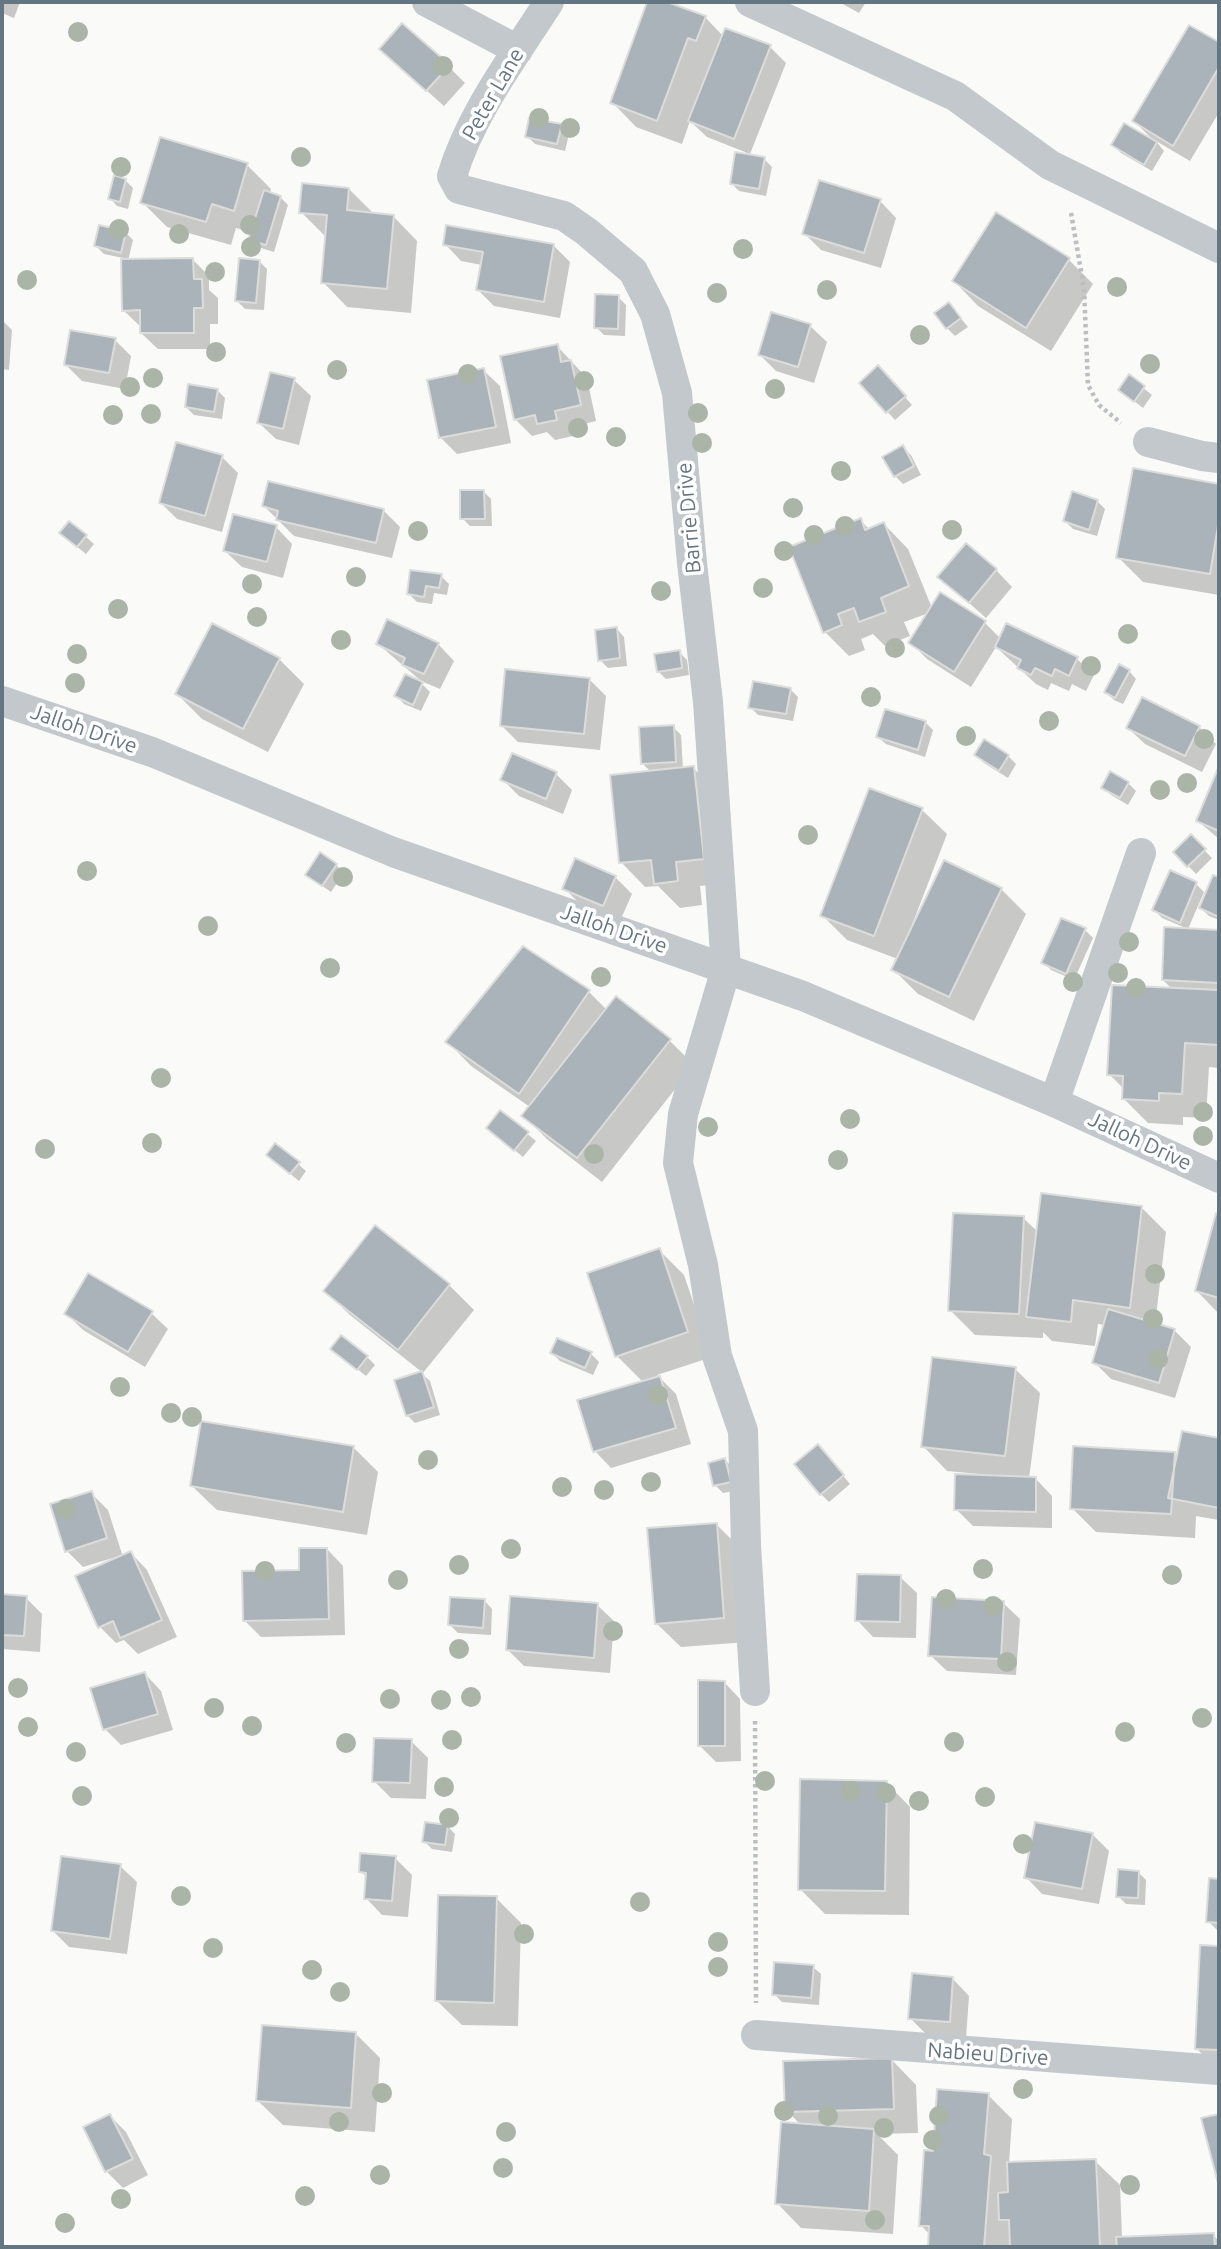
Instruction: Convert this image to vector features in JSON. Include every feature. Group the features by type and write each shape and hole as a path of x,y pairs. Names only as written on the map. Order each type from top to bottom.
{"street":[{"path":"427,2 518,50"},
{"name":"Peter Lane","path":"459,189 452,176 458,156 478,116 549,2"},
{"path":"750,2 955,96 1050,165 1219,248"},
{"name":"Barrie Drive","path":"459,189 564,216 633,271 655,314 677,393 708,702 726,969"},
{"path":"1148,442 1219,458"},
{"name":"Jalloh Drive","path":"2,701 152,752 393,852 803,996 1054,1102 1219,1178"},
{"path":"1054,1102 1140,853"},
{"path":"726,969 683,1114 678,1163 703,1265 717,1356 743,1431 746,1545 755,1691"},
{"name":"Nabieu Drive","path":"756,2035 1219,2070"}],"path":[{"path":"1050,165 1072,215 1084,288 1088,385 1099,405 1148,442"},
{"path":"755,1691 756,2035"}],"building":[{"path":"647,2 667,2 706,16 696,41 688,38 657,121 610,103"},
{"path":"402,23 450,65 426,91 379,49"},
{"path":"1189,25 1219,42 1219,67 1173,146 1132,121"},
{"path":"725,28 771,45 734,139 688,121"},
{"path":"529,118 562,124 557,144 525,137"},
{"path":"1124,123 1157,142 1144,165 1111,145"},
{"path":"160,137 248,163 234,211 212,204 206,222 140,203"},
{"path":"735,152 765,157 759,189 730,184"},
{"path":"114,175 126,179 120,202 108,199"},
{"path":"819,180 881,199 864,253 802,234"},
{"path":"302,183 349,188 347,210 394,215 387,289 321,283 327,215 299,213"},
{"path":"264,190 281,196 266,245 248,240"},
{"path":"996,212 1070,258 1026,328 952,281"},
{"path":"99,225 126,231 121,253 94,246"},
{"path":"446,225 554,244 544,302 476,290 483,252 443,245"},
{"path":"193,258 194,279 202,279 203,308 194,308 194,333 140,333 140,310 122,311 121,259"},
{"path":"239,258 260,260 256,303 235,301"},
{"path":"595,294 619,295 618,329 594,328"},
{"path":"949,302 961,318 946,329 934,313"},
{"path":"771,312 811,324 798,367 758,355"},
{"path":"70,330 116,338 109,373 64,365"},
{"path":"558,344 561,362 571,360 581,405 555,411 557,420 537,424 535,415 514,420 500,356"},
{"path":"878,365 906,396 886,413 859,383"},
{"path":"484,368 496,427 439,438 427,380"},
{"path":"270,372 295,378 283,429 257,423"},
{"path":"1129,374 1145,386 1134,402 1118,390"},
{"path":"188,384 218,389 214,412 185,407"},
{"path":"176,442 223,455 205,516 159,503"},
{"path":"903,445 914,466 894,477 882,457"},
{"path":"1133,468 1219,484 1219,520 1210,574 1116,558"},
{"path":"268,481 384,509 376,543 276,520 278,511 262,506"},
{"path":"460,490 484,490 485,519 460,519"},
{"path":"1072,491 1098,500 1089,530 1063,521"},
{"path":"233,514 277,525 267,562 223,551"},
{"path":"861,518 865,530 884,522 909,586 881,598 886,612 859,622 854,608 838,614 842,625 823,633 789,547"},
{"path":"69,521 87,535 77,547 59,533"},
{"path":"966,543 997,569 969,603 937,577"},
{"path":"410,570 442,574 439,588 426,586 424,597 407,594"},
{"path":"940,592 986,621 954,672 908,643"},
{"path":"387,619 439,643 424,674 402,665 405,658 376,644"},
{"path":"212,623 280,658 243,729 175,694"},
{"path":"1006,623 1078,657 1069,676 1055,669 1052,676 1035,668 1031,675 1017,668 1021,660 995,647"},
{"path":"617,627 620,658 598,661 595,630"},
{"path":"680,650 682,668 657,672 654,654"},
{"path":"1119,664 1130,670 1115,698 1104,692"},
{"path":"505,669 590,678 584,734 500,726"},
{"path":"405,674 423,682 413,705 394,696"},
{"path":"753,681 791,688 786,714 748,708"},
{"path":"1142,697 1200,726 1185,756 1126,728"},
{"path":"885,709 926,721 918,750 876,737"},
{"path":"674,725 676,762 641,764 639,727"},
{"path":"984,739 1009,755 999,771 974,755"},
{"path":"512,753 557,772 546,799 500,780"},
{"path":"694,766 704,859 676,862 678,881 654,884 651,860 619,863 610,775"},
{"path":"1219,766 1219,831 1196,821"},
{"path":"1110,771 1129,782 1120,798 1101,788"},
{"path":"869,788 923,808 874,936 820,916"},
{"path":"1191,834 1206,849 1187,867 1173,852"},
{"path":"320,852 337,864 322,886 305,875"},
{"path":"575,858 616,876 603,906 562,889"},
{"path":"944,860 1002,888 949,997 891,970"},
{"path":"1170,870 1197,882 1180,923 1152,910"},
{"path":"1213,875 1219,877 1219,917 1199,908"},
{"path":"1061,918 1086,928 1066,974 1041,963"},
{"path":"1164,927 1219,930 1219,983 1162,980"},
{"path":"523,946 590,990 519,1094 445,1042"},
{"path":"1112,985 1219,990 1219,1045 1185,1043 1182,1094 1159,1093 1159,1101 1122,1099 1123,1076 1107,1075"},
{"path":"616,996 671,1039 577,1158 521,1116"},
{"path":"500,1110 529,1132 514,1151 486,1128"},
{"path":"275,1143 300,1162 290,1174 266,1155"},
{"path":"1041,1193 1142,1206 1130,1308 1073,1300 1071,1322 1026,1317"},
{"path":"953,1213 1024,1216 1019,1314 948,1311"},
{"path":"1216,1213 1219,1214 1219,1298 1195,1291"},
{"path":"375,1225 450,1284 398,1350 323,1291"},
{"path":"660,1248 688,1332 615,1357 587,1273"},
{"path":"88,1273 153,1311 128,1352 64,1314"},
{"path":"1108,1309 1175,1329 1159,1383 1092,1363"},
{"path":"341,1335 368,1356 357,1370 330,1349"},
{"path":"557,1338 592,1352 585,1368 550,1353"},
{"path":"932,1357 1016,1367 1005,1456 921,1447"},
{"path":"422,1371 434,1407 406,1416 394,1380"},
{"path":"660,1376 676,1428 593,1452 577,1400"},
{"path":"201,1421 354,1446 343,1512 190,1486"},
{"path":"1182,1431 1219,1438 1219,1508 1168,1498"},
{"path":"818,1444 844,1475 820,1495 794,1464"},
{"path":"1073,1446 1175,1452 1171,1514 1070,1509"},
{"path":"725,1458 731,1482 713,1486 708,1463"},
{"path":"955,1474 1036,1477 1036,1512 954,1510"},
{"path":"92,1491 107,1538 65,1552 50,1504"},
{"path":"717,1523 724,1618 655,1624 647,1528"},
{"path":"299,1548 327,1548 329,1619 243,1621 242,1571 299,1570"},
{"path":"131,1551 162,1620 120,1638 113,1621 98,1628 75,1576"},
{"path":"857,1574 901,1575 900,1622 855,1621"},
{"path":"2,1594 27,1596 24,1636 2,1635"},
{"path":"510,1596 598,1603 594,1658 506,1650"},
{"path":"450,1597 485,1599 483,1628 448,1625"},
{"path":"932,1597 1004,1601 1001,1659 928,1656"},
{"path":"145,1672 158,1714 103,1730 90,1688"},
{"path":"698,1680 725,1681 725,1746 698,1746"},
{"path":"374,1738 412,1739 410,1783 372,1782"},
{"path":"800,1779 887,1781 885,1891 798,1890"},
{"path":"425,1822 448,1825 445,1845 422,1842"},
{"path":"1035,1822 1093,1833 1082,1889 1024,1878"},
{"path":"360,1853 396,1856 392,1901 364,1899 366,1873 359,1872"},
{"path":"61,1856 121,1864 110,1939 51,1931"},
{"path":"1118,1869 1139,1871 1138,1898 1116,1897"},
{"path":"1209,1878 1219,1879 1219,1923 1206,1922"},
{"path":"438,1895 497,1896 494,2003 435,2001"},
{"path":"1200,1945 1219,1946 1219,2050 1195,2049"},
{"path":"774,1962 814,1965 811,1998 772,1995"},
{"path":"912,1973 953,1977 950,2022 908,2019"},
{"path":"262,2025 356,2032 351,2108 256,2101"},
{"path":"892,2058 894,2109 785,2112 783,2061"},
{"path":"937,2089 989,2093 984,2154 991,2156 984,2247 928,2247 929,2226 919,2226 924,2150 933,2151"},
{"path":"110,2114 133,2159 105,2172 83,2127"},
{"path":"1219,2114 1219,2187 1201,2118"},
{"path":"781,2122 874,2129 869,2211 775,2204"},
{"path":"1096,2159 1100,2247 1010,2247 1009,2220 999,2220 998,2193 1008,2192 1007,2162"},
{"path":"1214,2233 1215,2247 1117,2247 1116,2237"}]}
